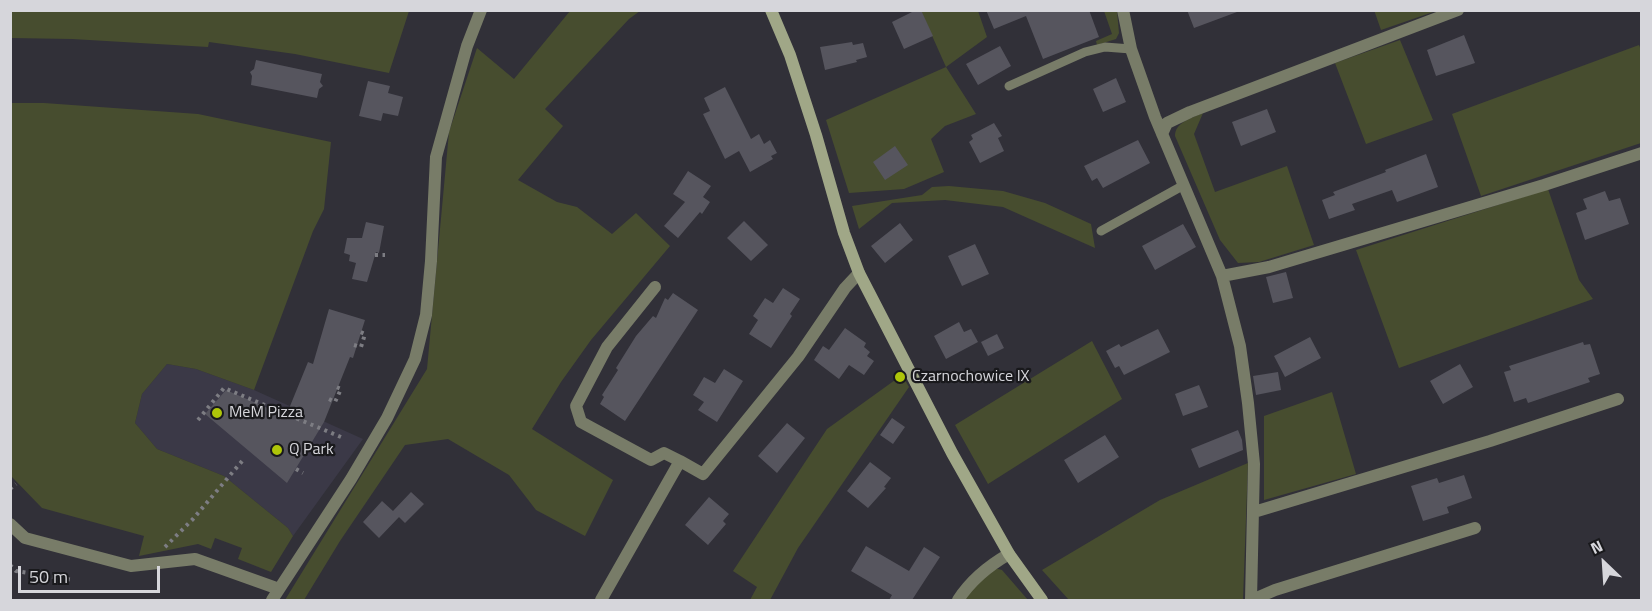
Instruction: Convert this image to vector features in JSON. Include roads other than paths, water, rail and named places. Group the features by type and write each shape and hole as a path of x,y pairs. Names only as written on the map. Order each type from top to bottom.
{"street":[{"path":"272,600 351,479 405,385 415,359 426,315 436,157 467,46 480,10"},
{"path":"771,10 790,55 844,233 859,273 952,453 1009,554 1042,600"},
{"path":"1123,10 1131,49 1162,134 1222,276 1240,346 1254,464 1251,600 1275,590 1474,528"},
{"path":"1162,134 1167,123 1199,108 1458,10"},
{"path":"1222,276 1269,267 1641,153"},
{"path":"656,287 607,347 576,406 581,422 651,460 664,453 703,474 798,357 845,288 859,273"},
{"path":"1254,512 1490,441 1618,399"},
{"path":"601,600 680,461"},
{"path":"10,524 25,538 133,567 195,559 279,589"},
{"path":"958,600 967,587 990,565 1009,554"}],"lane":[{"path":"1009,86 1085,52 1105,47 1131,49"},
{"path":"1101,231 1184,185"}],"place":[{"name":"Czarnochowice IX","path":"900,377"},
{"name":"MeM Pizza","path":"217,413"},
{"name":"Q Park","path":"277,450"}]}
